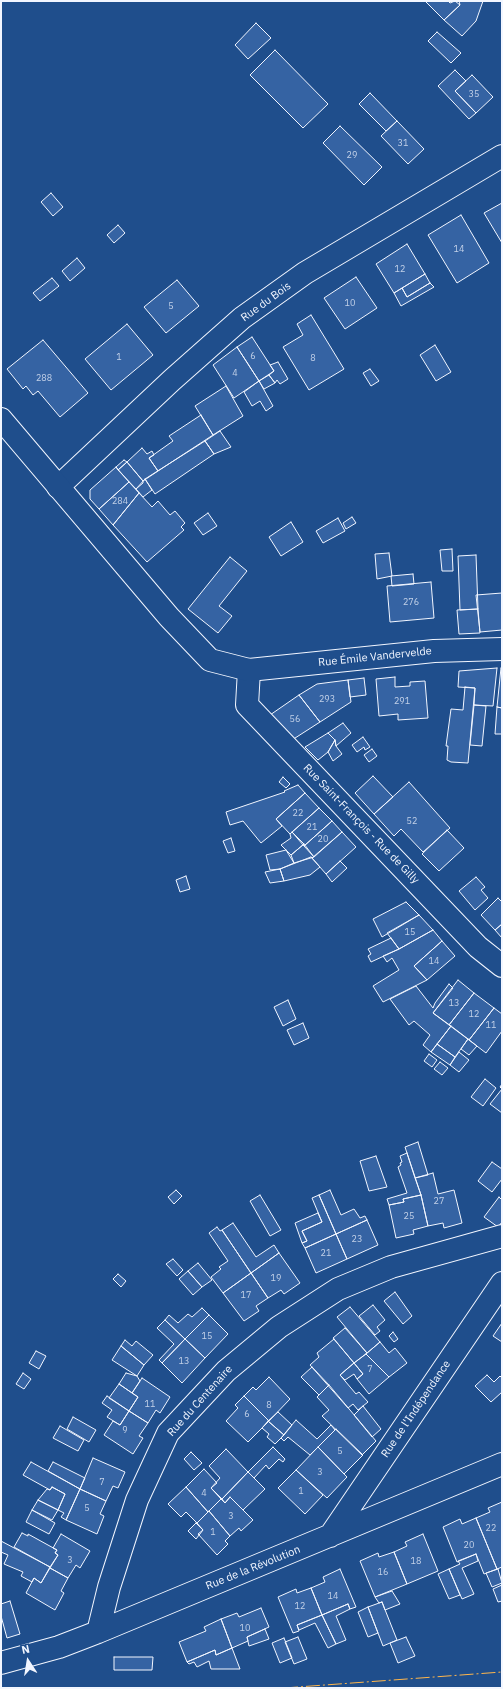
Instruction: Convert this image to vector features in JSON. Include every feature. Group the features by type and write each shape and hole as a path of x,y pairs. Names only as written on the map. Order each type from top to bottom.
{"street":[{"name":"Rue du Bois","path":"58,487 172,380 242,318 305,273 502,156"},
{"path":"1,419 169,617 210,660 249,670"},
{"name":"Rue Émile Vandervelde","path":"249,670 434,651 502,649"},
{"name":"Rue Saint-François - Rue de Gilly","path":"249,670 247,705 478,947 502,966"},
{"name":"Rue du Centenaire","path":"98,1632 109,1587 137,1500 168,1433 226,1371 279,1328 338,1289 391,1267 502,1236"},
{"name":"Rue de l'Indépendance","path":"330,1536 502,1283"},
{"name":"Rue de la Révolution","path":"1,1663 59,1647 98,1632 502,1464"}],"building":[{"path":"425,1 448,1 450,3 455,1 460,5 444,20"},
{"path":"459,1 483,1 476,21 462,36 444,20 460,5"},
{"path":"256,23 271,38 248,59 235,45"},
{"path":"437,32 461,53 451,63 428,41"},
{"path":"275,50 328,104 303,128 250,75"},
{"path":"455,70 466,81 455,91 476,113 469,119 438,86"},
{"path":"472,75 493,97 476,113 455,91"},
{"path":"370,93 397,121 386,131 359,104"},
{"path":"397,121 424,149 408,164 381,136"},
{"path":"340,126 382,167 364,185 323,143"},
{"path":"51,193 63,207 53,216 41,202"},
{"path":"502,203 502,243 484,213"},
{"path":"461,215 489,263 457,283 428,235"},
{"path":"118,225 125,233 114,243 107,235"},
{"path":"407,244 425,274 394,293 376,264"},
{"path":"77,258 85,268 70,281 62,271"},
{"path":"425,274 430,283 407,297 402,288"},
{"path":"356,277 377,308 345,329 324,298"},
{"path":"52,278 59,286 40,301 33,293"},
{"path":"177,280 199,306 166,333 144,307"},
{"path":"430,283 434,287 401,306 394,293 402,288 407,297"},
{"path":"311,315 344,369 309,390 283,347 303,335 297,324"},
{"path":"127,324 153,355 111,390 85,359"},
{"path":"252,337 274,371 259,381 237,347"},
{"path":"43,340 88,393 60,417 38,391 33,395 26,386 23,389 7,369"},
{"path":"435,345 451,372 436,381 420,355"},
{"path":"237,347 259,381 234,398 213,365"},
{"path":"278,362 288,379 280,384 277,380 275,383 269,375 274,371 270,365"},
{"path":"370,369 379,381 371,386 363,373"},
{"path":"269,375 275,383 264,389 259,381"},
{"path":"259,381 273,406 266,411 260,401 252,406 244,392"},
{"path":"226,386 243,416 213,435 195,406"},
{"path":"201,415 213,435 158,471 149,458 173,441 169,436"},
{"path":"220,431 231,447 214,454 205,441"},
{"path":"205,441 214,454 155,494 145,479"},
{"path":"142,448 147,454 152,451 154,455 149,458 158,471 143,481 127,462"},
{"path":"124,460 127,462 118,470 116,467"},
{"path":"127,462 143,481 143,483 136,489 118,470"},
{"path":"116,467 129,482 99,509 90,499 90,490"},
{"path":"145,479 152,490 143,497 136,489"},
{"path":"129,482 139,493 113,525 99,509"},
{"path":"139,493 152,507 158,501 170,515 175,511 185,523 181,527 184,530 147,562 113,525"},
{"path":"208,513 217,526 203,535 194,523"},
{"path":"352,517 356,523 346,529 343,523"},
{"path":"338,518 345,531 323,543 316,531"},
{"path":"291,522 303,542 281,556 269,537"},
{"path":"452,549 453,571 442,571 440,550"},
{"path":"389,553 392,576 377,579 375,554"},
{"path":"476,555 478,609 460,610 458,556"},
{"path":"230,557 247,571 219,606 232,616 218,633 188,609"},
{"path":"413,574 414,584 392,586 391,576"},
{"path":"431,582 434,618 390,622 387,586"},
{"path":"502,593 502,630 480,632 476,595"},
{"path":"478,609 480,633 459,634 457,610"},
{"path":"497,668 493,706 474,705 475,688 458,687 459,671"},
{"path":"502,668 502,708 497,707"},
{"path":"395,677 395,687 410,686 410,682 425,681 428,718 398,720 398,714 379,716 376,679"},
{"path":"364,678 366,695 350,697 348,680"},
{"path":"348,680 351,702 320,722 299,695 317,684"},
{"path":"465,687 475,688 468,763 451,762 447,760 448,746 446,746 451,709 463,710"},
{"path":"299,695 320,722 292,740 270,715"},
{"path":"474,705 486,706 482,746 470,745"},
{"path":"497,707 502,708 502,734 495,734"},
{"path":"343,723 351,733 336,746 335,740 328,733"},
{"path":"328,733 335,740 328,752 318,760 305,747"},
{"path":"363,737 370,747 365,750 364,747 357,752 352,745"},
{"path":"335,740 336,746 342,754 333,761 328,752"},
{"path":"372,749 377,756 369,762 364,755"},
{"path":"373,776 393,797 374,814 355,793"},
{"path":"283,777 290,784 286,788 279,782"},
{"path":"409,782 450,828 423,852 401,829 394,836 374,814"},
{"path":"298,785 305,793 276,819 282,826 261,843 243,821 230,825 226,812 285,792 284,791"},
{"path":"305,793 319,808 290,834 276,819"},
{"path":"319,808 332,821 304,846 292,832"},
{"path":"332,821 342,832 314,857 304,846"},
{"path":"447,830 464,848 439,871 422,854"},
{"path":"292,832 304,844 291,855 281,845 291,838 290,834"},
{"path":"342,832 356,847 326,874 312,858"},
{"path":"231,838 235,851 228,853 223,841"},
{"path":"304,844 314,857 294,863 291,855"},
{"path":"286,850 294,863 280,869 270,870 266,855"},
{"path":"311,857 320,867 310,875 284,881 280,869"},
{"path":"340,861 347,868 332,882 326,874"},
{"path":"280,869 284,881 270,883 265,872"},
{"path":"186,876 190,889 180,892 176,880"},
{"path":"476,877 485,887 481,890 488,898 475,910 459,891"},
{"path":"498,898 502,902 502,924 495,930 481,915"},
{"path":"406,902 419,915 382,937 373,919"},
{"path":"419,915 433,930 399,949 387,933"},
{"path":"502,924 502,938 495,930"},
{"path":"433,930 442,941 414,966 427,980 383,1002 373,986 399,970 392,958 387,962 383,956"},
{"path":"391,938 399,949 371,962 368,956 371,954 368,949"},
{"path":"442,941 455,956 427,980 414,966"},
{"path":"458,980 474,993 449,1025 433,1013"},
{"path":"449,984 453,988 433,1013 451,1026 431,1052 423,1045 430,1035 414,1021 409,1025 390,999 416,986 433,1008"},
{"path":"474,993 494,1008 469,1040 449,1025"},
{"path":"288,1000 296,1019 283,1026 274,1007"},
{"path":"494,1008 502,1014 502,1031 486,1053 469,1040"},
{"path":"303,1023 309,1038 294,1045 287,1030"},
{"path":"451,1026 468,1039 455,1057 437,1044"},
{"path":"468,1039 477,1046 469,1055 461,1049"},
{"path":"437,1044 455,1057 450,1065 431,1052"},
{"path":"459,1052 469,1060 459,1072 450,1065"},
{"path":"429,1054 437,1060 432,1067 424,1061"},
{"path":"440,1062 448,1068 442,1075 434,1069"},
{"path":"485,1079 496,1088 483,1106 471,1097"},
{"path":"502,1089 502,1113 490,1104"},
{"path":"418,1142 428,1175 415,1178 405,1147"},
{"path":"407,1153 421,1195 403,1199 404,1202 389,1205 387,1199 407,1193 398,1167 402,1162 400,1156"},
{"path":"376,1156 387,1187 369,1191 360,1161"},
{"path":"492,1162 502,1169 502,1179 492,1192 478,1181"},
{"path":"433,1173 438,1194 454,1190 462,1223 444,1228 443,1223 428,1226 421,1195 415,1178"},
{"path":"176,1190 182,1196 174,1204 168,1197"},
{"path":"330,1190 341,1215 354,1209 360,1218 365,1216 367,1220 336,1234 319,1195"},
{"path":"260,1195 281,1230 270,1236 250,1201"},
{"path":"319,1195 336,1234 305,1248 302,1243 307,1241 302,1231 322,1222 312,1198"},
{"path":"421,1195 428,1226 413,1230 414,1234 396,1238 389,1205 404,1202 403,1199"},
{"path":"499,1197 502,1200 502,1222 498,1227 484,1217"},
{"path":"318,1213 322,1222 302,1231 307,1241 302,1243 295,1223"},
{"path":"367,1220 378,1245 347,1259 336,1234"},
{"path":"233,1223 256,1257 274,1245 279,1253 251,1273 222,1230"},
{"path":"217,1227 220,1231 222,1230 251,1273 223,1293 211,1277 221,1269 219,1267 228,1261 209,1233"},
{"path":"336,1234 347,1259 316,1273 305,1248"},
{"path":"279,1253 300,1283 284,1294 281,1290 268,1298 251,1273"},
{"path":"173,1259 183,1270 177,1276 166,1264"},
{"path":"198,1263 212,1280 202,1287 188,1271"},
{"path":"188,1271 202,1287 193,1295 179,1279"},
{"path":"251,1273 268,1298 256,1306 259,1311 244,1321 223,1293"},
{"path":"118,1274 126,1281 121,1287 113,1279"},
{"path":"395,1292 412,1316 403,1324 384,1301"},
{"path":"373,1305 385,1320 377,1327 380,1331 375,1335 359,1316"},
{"path":"350,1307 380,1342 367,1353 337,1317"},
{"path":"202,1308 209,1315 185,1339 165,1320 169,1315 178,1323 188,1314 192,1317"},
{"path":"209,1315 228,1334 205,1358 185,1339"},
{"path":"165,1320 185,1339 162,1363 159,1360 174,1344 157,1328"},
{"path":"502,1323 502,1342 493,1336"},
{"path":"345,1328 367,1353 354,1363 333,1338"},
{"path":"393,1332 398,1339 394,1342 389,1336"},
{"path":"185,1339 205,1358 182,1383 162,1363"},
{"path":"334,1339 354,1363 340,1375 356,1394 359,1392 368,1402 358,1410 353,1404 348,1408 310,1365 319,1357 317,1353"},
{"path":"125,1340 132,1346 136,1341 153,1355 144,1365 121,1346"},
{"path":"380,1342 389,1353 395,1348 407,1363 389,1377 366,1354"},
{"path":"121,1346 144,1365 137,1376 112,1360"},
{"path":"36,1351 46,1356 39,1369 29,1363"},
{"path":"366,1354 389,1377 369,1394 357,1379 363,1374 354,1363"},
{"path":"354,1363 363,1374 357,1379 354,1374 345,1380 340,1375"},
{"path":"312,1367 329,1385 319,1395 301,1377"},
{"path":"23,1373 31,1379 24,1389 16,1384"},
{"path":"126,1373 137,1376 140,1381 132,1393 119,1384"},
{"path":"487,1375 494,1382 500,1376 502,1378 502,1392 491,1402 475,1386"},
{"path":"269,1377 290,1399 269,1421 244,1396 253,1387 256,1390"},
{"path":"142,1378 170,1397 160,1413 156,1410 148,1423 129,1411 138,1397 132,1393"},
{"path":"119,1384 138,1397 129,1411 109,1398"},
{"path":"329,1385 376,1441 362,1455 322,1416 329,1410 317,1397"},
{"path":"107,1396 129,1411 120,1425 107,1417 112,1410 102,1403"},
{"path":"244,1396 269,1421 248,1442 226,1421 238,1408 235,1405"},
{"path":"363,1406 381,1429 372,1437 354,1415"},
{"path":"129,1411 148,1423 139,1436 143,1438 133,1454 104,1435 113,1421 120,1425"},
{"path":"278,1412 292,1425 284,1435 268,1421"},
{"path":"73,1417 96,1430 89,1442 67,1429"},
{"path":"296,1420 317,1439 331,1425 335,1430 310,1455 288,1437 284,1441 281,1438"},
{"path":"268,1421 284,1435 275,1444 267,1437 269,1434 262,1428"},
{"path":"60,1426 84,1440 78,1451 53,1438"},
{"path":"336,1429 363,1455 344,1474 318,1447"},
{"path":"273,1447 285,1459 283,1462 279,1459 269,1469 266,1465 254,1478 248,1472"},
{"path":"318,1447 347,1477 327,1498 296,1470"},
{"path":"226,1449 248,1472 222,1499 211,1488 220,1478 209,1466"},
{"path":"191,1452 202,1463 194,1470 184,1459"},
{"path":"93,1458 125,1472 118,1488 113,1486 106,1501 80,1489"},
{"path":"31,1462 80,1489 66,1520 61,1517 64,1513 58,1510 65,1494 52,1487 50,1490 23,1475"},
{"path":"53,1462 85,1478 80,1489 48,1471"},
{"path":"204,1469 217,1483 211,1488 221,1499 208,1512 186,1487"},
{"path":"296,1470 323,1495 305,1514 278,1488"},
{"path":"248,1472 265,1489 243,1510 230,1497 225,1503 222,1499"},
{"path":"52,1487 65,1494 58,1510 38,1500 47,1489 50,1490"},
{"path":"186,1487 208,1512 197,1523 186,1512 181,1517 168,1504"},
{"path":"80,1489 106,1501 100,1514 104,1516 97,1534 66,1520"},
{"path":"230,1497 253,1520 241,1531 239,1528 230,1536 209,1511 221,1499 225,1503"},
{"path":"38,1500 58,1510 52,1520 32,1510"},
{"path":"502,1502 502,1567 497,1569 476,1518 490,1512 488,1508"},
{"path":"32,1510 55,1523 49,1534 26,1522"},
{"path":"209,1511 230,1536 225,1541 228,1544 217,1555 198,1534 203,1530 197,1523"},
{"path":"476,1518 497,1569 484,1574 476,1554 457,1562 443,1527 460,1519 462,1524"},
{"path":"196,1523 203,1530 196,1539 188,1531"},
{"path":"22,1533 28,1536 28,1534 57,1550 55,1553 58,1555 50,1567 14,1547"},
{"path":"61,1534 90,1551 80,1568 76,1565 68,1578 50,1568 58,1555 55,1553 57,1550 53,1548"},
{"path":"423,1534 438,1571 407,1584 394,1552 407,1546 405,1542"},
{"path":"1,1541 50,1567 41,1583 34,1578 32,1582 21,1576 23,1572 4,1564 8,1555 1,1552"},
{"path":"394,1552 407,1584 375,1597 360,1561 378,1553 379,1557"},
{"path":"476,1554 478,1561 462,1568 474,1594 462,1599 449,1569 460,1564 458,1561"},
{"path":"50,1568 68,1578 61,1591 64,1593 55,1610 26,1593 34,1578 41,1583"},
{"path":"340,1569 356,1607 350,1609 348,1604 322,1615 311,1588 325,1582 323,1577"},
{"path":"449,1569 460,1595 449,1599 438,1574"},
{"path":"498,1569 502,1583 492,1587 486,1573"},
{"path":"502,1585 502,1601 498,1602 493,1589"},
{"path":"311,1588 322,1615 297,1625 299,1631 293,1633 278,1597 296,1589 297,1593"},
{"path":"392,1591 400,1604 385,1610 382,1602 379,1603 375,1597"},
{"path":"10,1601 20,1634 7,1638 1,1616 1,1604"},
{"path":"382,1602 397,1640 383,1646 368,1607"},
{"path":"348,1604 350,1609 336,1616 346,1640 336,1644 322,1615"},
{"path":"368,1607 378,1633 368,1637 358,1612"},
{"path":"261,1608 269,1627 247,1637 248,1641 232,1648 221,1619 237,1613 239,1617"},
{"path":"322,1615 336,1644 328,1648 315,1623 299,1630 297,1625"},
{"path":"221,1619 232,1648 216,1655 215,1650 187,1662 179,1642 206,1631 204,1627"},
{"path":"265,1629 269,1639 249,1646 247,1637"},
{"path":"298,1637 307,1659 294,1664 285,1642"},
{"path":"406,1637 415,1656 398,1663 390,1643"},
{"path":"284,1638 292,1658 280,1663 272,1643"},
{"path":"232,1648 240,1669 211,1669 209,1661 197,1667 194,1662 189,1664 187,1662 215,1650 216,1655"},
{"path":"114,1657 153,1657 152,1670 114,1670"}],"power":[{"path":"284,1688 502,1672"}]}
